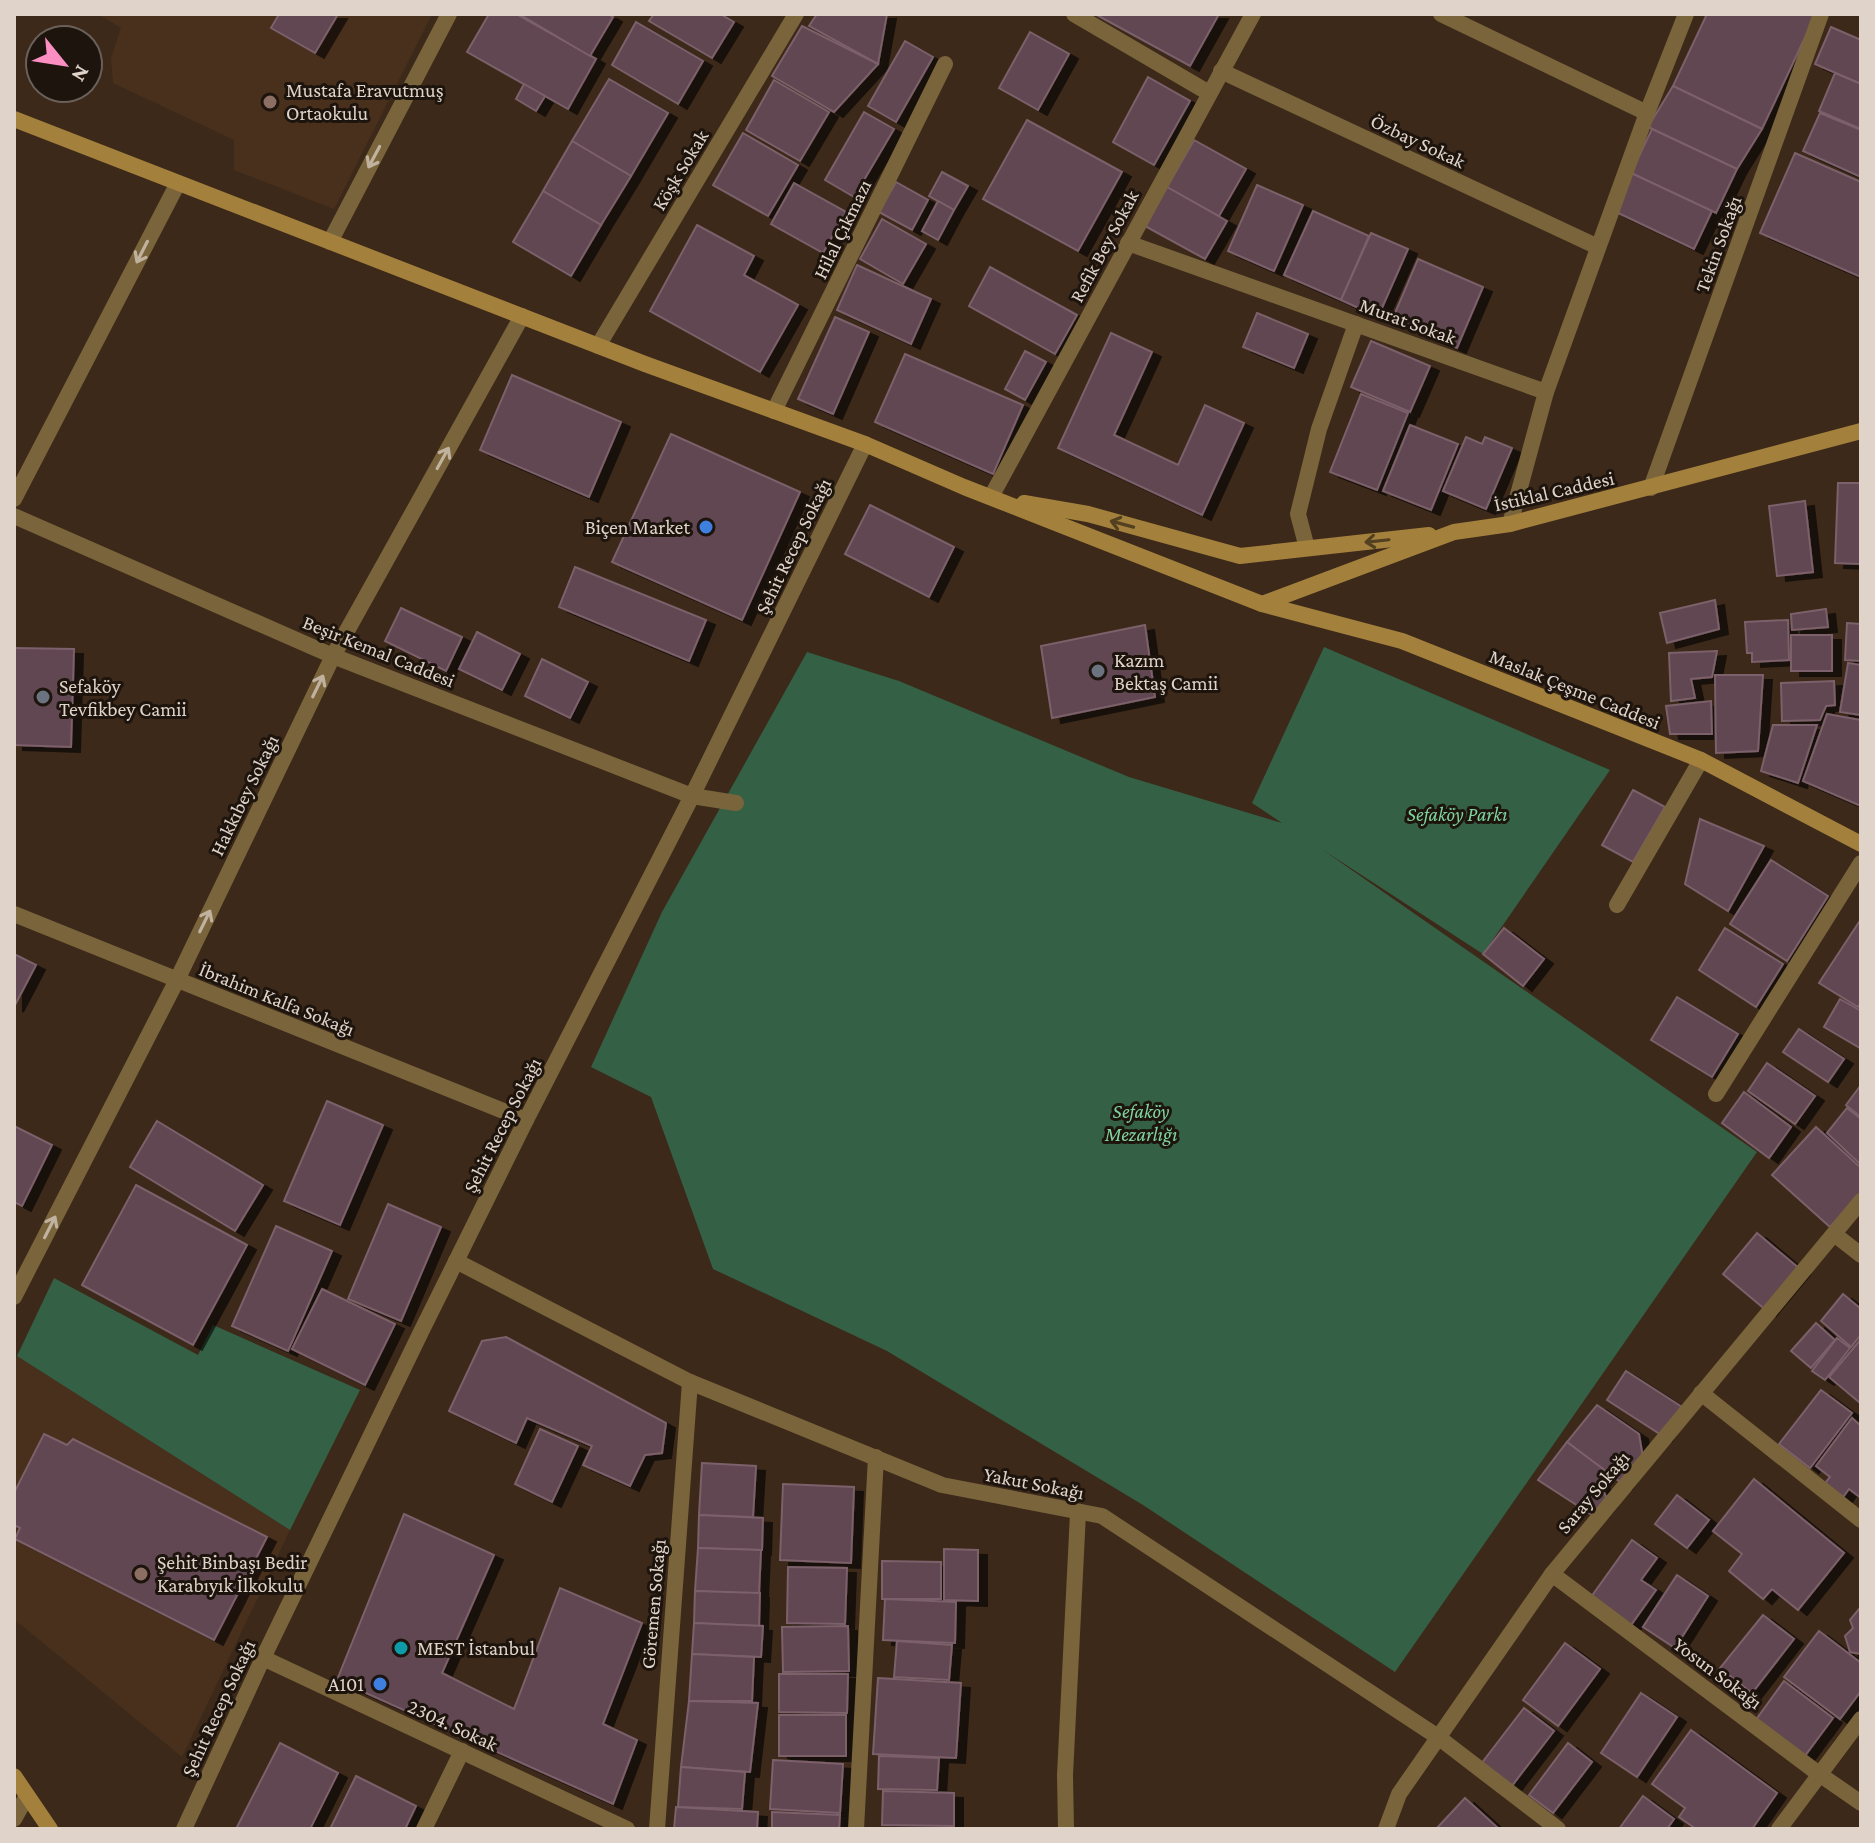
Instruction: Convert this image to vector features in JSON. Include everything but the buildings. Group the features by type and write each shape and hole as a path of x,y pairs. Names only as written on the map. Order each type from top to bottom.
{"street":[{"path":"330,242 449,14"},
{"name":"Köşk Sokak","path":"598,346 796,14"},
{"path":"1074,14 1209,93"},
{"name":"Refik Bey Sokak","path":"991,497 1253,14"},
{"path":"1441,14 1642,111"},
{"path":"1510,524 1546,392 1642,111 1686,14"},
{"name":"Tekin Sokağı","path":"1651,488 1821,14"},
{"name":"Hilal Çıkmazı","path":"774,411 945,64"},
{"name":"Özbay Sokak","path":"1221,71 1598,247"},
{"path":"14,103 19,121 598,346 865,444 991,497 1088,514 1240,556 1454,532"},
{"path":"14,499 178,183"},
{"name":"Murat Sokak","path":"1128,243 1546,392"},
{"name":"Hakkıbey Sokağı","path":"14,1297 177,980 333,656 522,316"},
{"path":"1307,548 1298,514 1319,429 1356,324"},
{"name":"İstiklal Caddesi","path":"1262,604 1454,532 1510,524 1861,431"},
{"name":"Şehit Recep Sokağı","path":"184,1829 263,1658 456,1261 692,796 865,444"},
{"name":"Maslak Çeşme Caddesi","path":"991,497 1262,604 1402,641 1701,760 1861,844"},
{"name":"Beşir Kemal Caddesi","path":"14,516 333,656 692,796 736,803"},
{"path":"1617,905 1701,760"},
{"path":"1716,1094 1861,863"},
{"name":"İbrahim Kalfa Sokağı","path":"14,914 526,1120"},
{"name":"Saray Sokağı","path":"1386,1829 1399,1794 1552,1574 1861,1201"},
{"path":"1834,1234 1861,1255"},
{"name":"Yakut Sokağı","path":"456,1261 690,1382 942,1485 1102,1516 1438,1737 1558,1829"},
{"name":"Göremen Sokağı","path":"657,1829 690,1382"},
{"path":"1701,1393 1861,1520"},
{"path":"856,1829 876,1457"},
{"path":"1066,1829 1065,1775 1078,1513"},
{"name":"Yosun Sokağı","path":"1552,1574 1861,1803"},
{"name":"2304. Sokak","path":"263,1658 627,1829"},
{"path":"1779,1829 1861,1719"},
{"path":"424,1829 462,1751"},
{"path":"14,1776 50,1829"},
{"path":"14,1819 27,1796"}],"shaded area":[{"name":"Mustafa Eravutmuş Ortaokulu","path":"98,14 432,14 334,209 234,170 234,140 113,83 111,58 121,28"},
{"name":"Şehit Binbaşı Bedir Karabıyık İlkokulu","path":"17,1356 290,1530 182,1757 14,1619 14,1363"}],"green space":[{"name":"Sefaköy Mezarlığı","path":"1324,647 1610,770 1483,954 1323,850 1757,1152 1395,1672 1143,1505 887,1351 713,1269 651,1097 591,1067 662,912 807,652 899,681 1129,777 1282,823 1252,803"},
{"path":"54,1278 198,1355 213,1325 360,1390 290,1530 17,1356"}],"place":[{"name":"Mustafa Eravutmuş Ortaokulu","path":"270,102"},
{"name":"Biçen Market","path":"706,527"},
{"name":"Kazım Bektaş Camii","path":"1098,671"},
{"name":"Sefaköy Tevfikbey Camii","path":"43,697"},
{"name":"Şehit Binbaşı Bedir Karabıyık İlkokulu","path":"141,1574"},
{"name":"MEST İstanbul","path":"401,1648"},
{"name":"A101","path":"380,1684"}],"park label":[{"name":"Sefaköy Parkı","path":"1457,814"}]}
